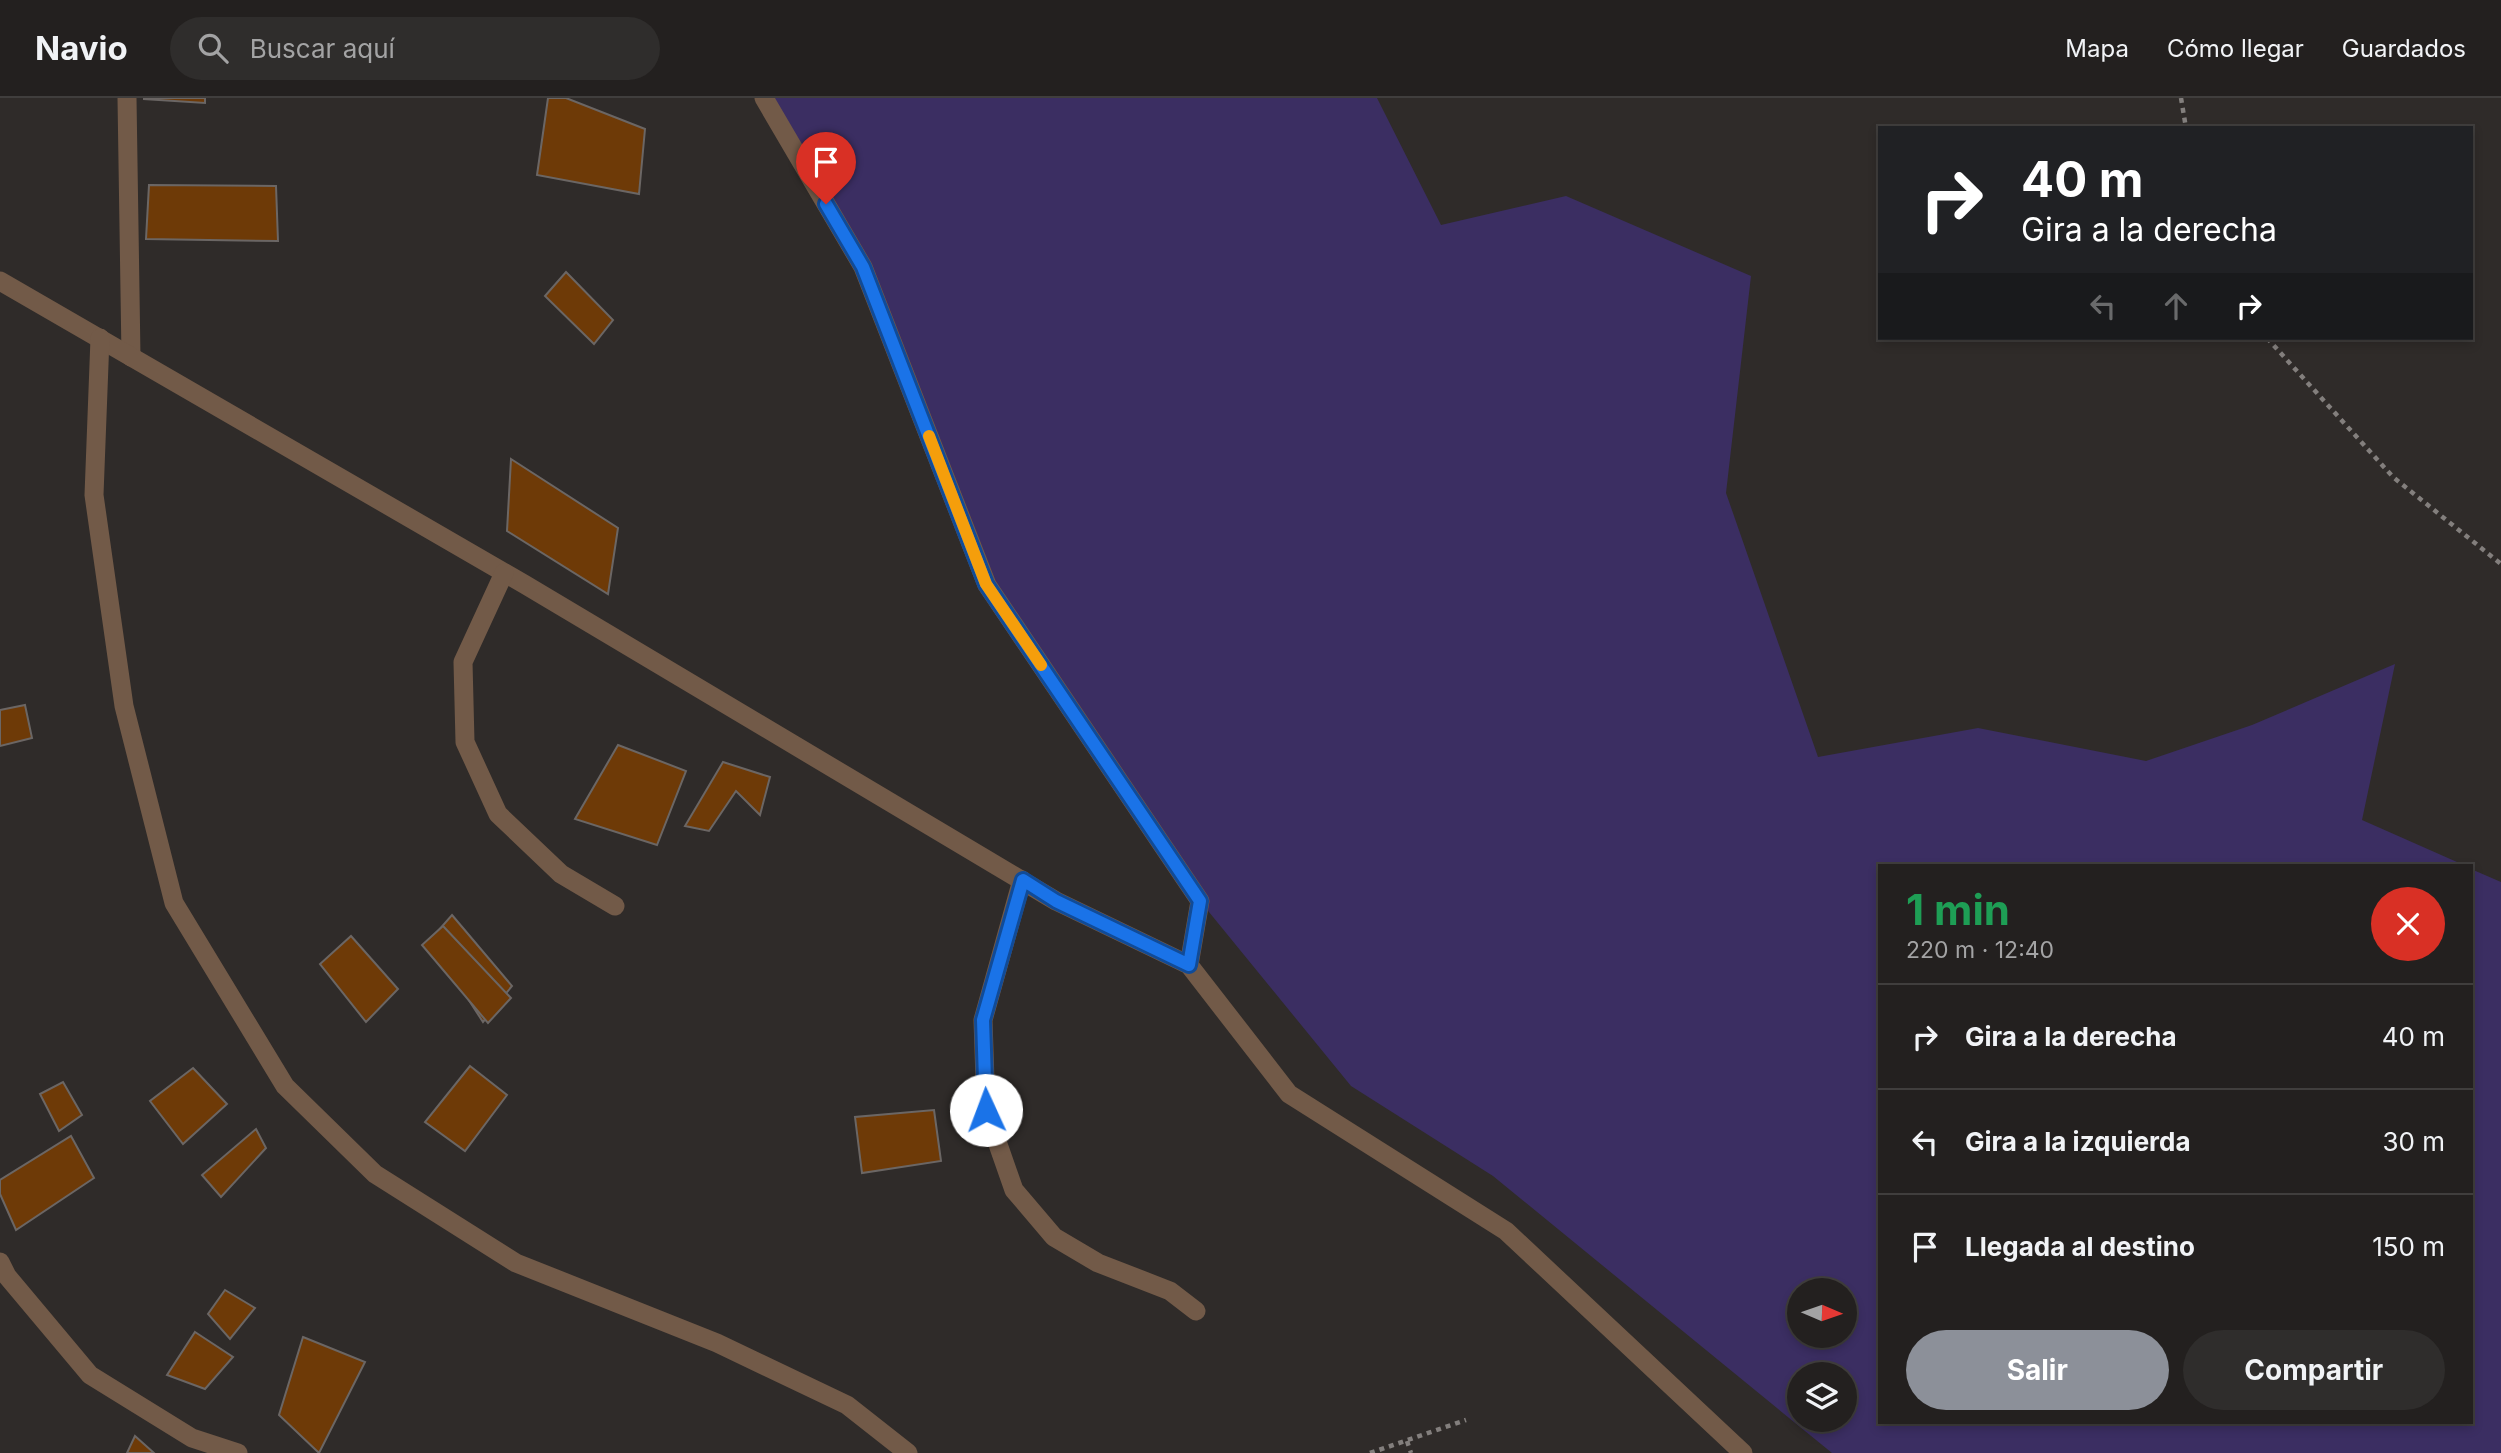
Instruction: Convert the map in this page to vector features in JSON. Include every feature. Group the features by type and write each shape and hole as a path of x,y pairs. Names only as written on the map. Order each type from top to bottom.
{"street":[{"path":"127,98 131,357"},
{"path":"764,98 863,267 986,584 1200,901 1189,965"},
{"path":"0,281 504,573 1056,901 1189,965 1289,1094 1506,1231 1743,1453"},
{"path":"100,338 94,495 124,706 174,903 285,1086 375,1174 516,1263 717,1343 847,1405 908,1453"},
{"path":"504,573 463,662 466,742 498,814 561,874 615,906"},
{"path":"1023,880 983,1020 986,1110 1014,1190 1054,1237 1098,1264 1170,1291 1196,1311"},
{"path":"0,1262 7,1276 90,1375 192,1438 238,1453"}],"path":[{"path":"2181,98 2186,126"},
{"path":"2269,340 2393,477 2501,564"},
{"path":"1370,1453 1466,1420"},
{"path":"1407,1440 1411,1453"}],"shaded area":[{"path":"764,98 1377,98 1441,225 1566,196 1751,276 1726,493 1818,757 1978,728 2146,761 2252,725 2395,664 2362,820 2461,864 1878,864 1878,1424 2473,1424 2473,870 2501,882 2501,1453 1832,1453 1806,1432 1857,1432 1857,1362 1787,1362 1787,1416 1493,1176 1351,1086 1200,901 987,585 863,267"}],"building":[{"path":"144,98 205,98 205,103 144,99"},
{"path":"548,98 566,98 645,129 639,194 537,175"},
{"path":"149,185 276,186 278,241 146,239"},
{"path":"566,272 613,320 594,344 545,296"},
{"path":"511,459 618,528 608,594 507,531"},
{"path":"25,705 32,738 0,746 0,710"},
{"path":"618,745 686,771 657,845 575,819"},
{"path":"723,762 770,777 760,815 736,791 709,831 685,826"},
{"path":"452,915 512,986 483,1022 430,940"},
{"path":"443,926 511,998 488,1023 422,945"},
{"path":"351,936 398,989 366,1022 320,964"},
{"path":"470,1066 507,1095 465,1151 425,1122"},
{"path":"193,1068 227,1104 183,1144 150,1101"},
{"path":"63,1082 82,1115 59,1131 40,1094"},
{"path":"934,1110 941,1161 862,1173 855,1117"},
{"path":"256,1129 266,1148 221,1197 202,1175"},
{"path":"71,1136 94,1178 16,1230 0,1194 0,1180"},
{"path":"225,1290 255,1308 230,1339 208,1314"},
{"path":"195,1332 233,1357 205,1389 167,1375"},
{"path":"303,1337 365,1362 319,1453 279,1415"},
{"path":"135,1436 154,1453 127,1453"}],"slow traffic":[{"path":"929,436 986,584 1041,665"}],"route":[{"path":"826,204 863,267 986,584 1200,901 1189,965 1056,901 1023,880 983,1020 986,1110"}]}
